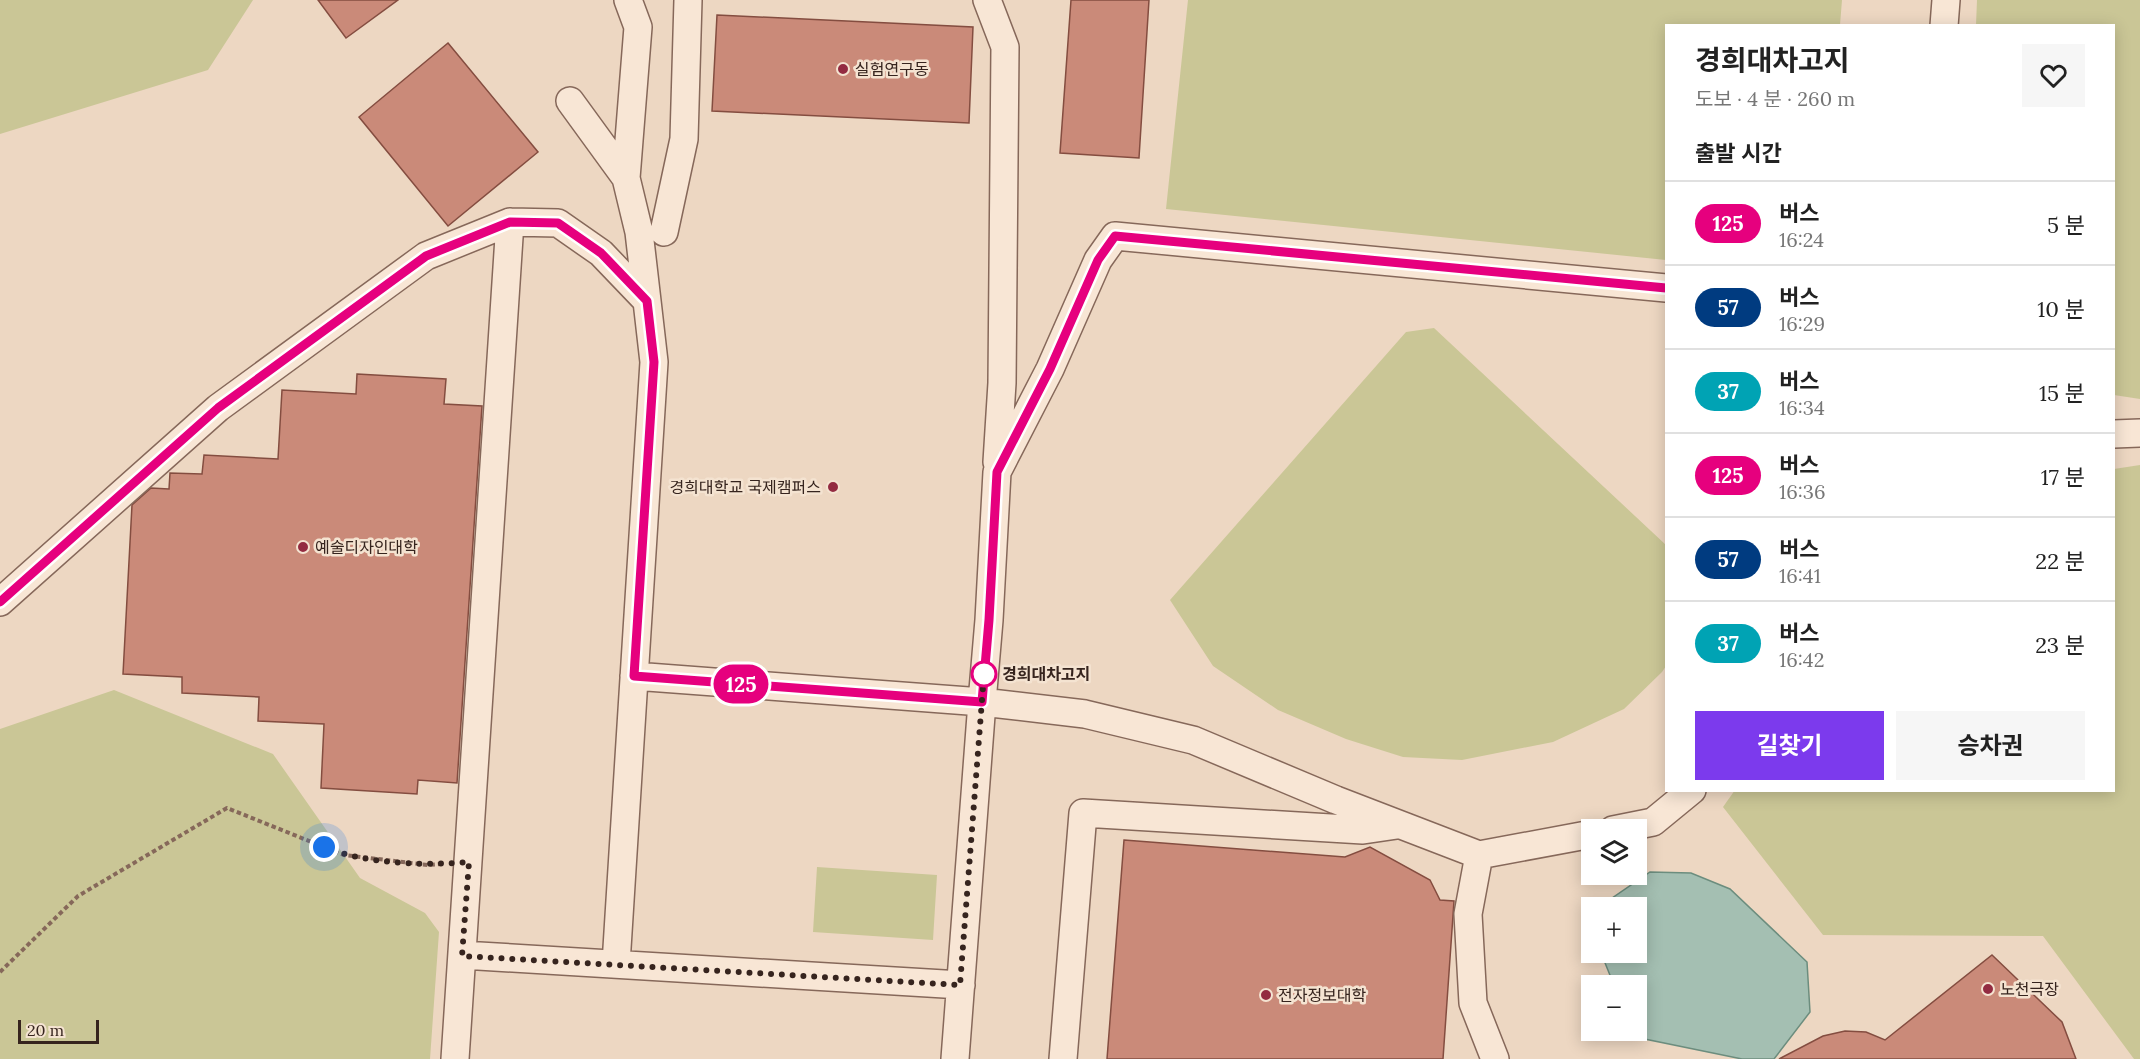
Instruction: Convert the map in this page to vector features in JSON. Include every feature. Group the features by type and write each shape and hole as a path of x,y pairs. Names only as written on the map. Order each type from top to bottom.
{"street":[{"path":"616,964 654,362 639,232 626,178 638,27 628,0"},
{"path":"664,232 684,139 688,0"},
{"path":"955,1059 989,620 1002,383 1005,47 987,0"},
{"path":"1944,24 1946,0"},
{"path":"570,100 626,178"},
{"path":"0,602 218,408 426,256 510,222 558,223 601,253 647,301"},
{"path":"455,1059 510,222"},
{"path":"997,472 1050,369 1098,260 1115,236 1665,288"},
{"path":"2115,434 2140,432"},
{"path":"634,676 982,702 1085,714 1193,740 1398,825 1479,855 1581,836"},
{"path":"1647,823 1653,822 1690,792"},
{"path":"1063,1059 1083,813 1363,830 1398,825"},
{"path":"1479,855 1468,914 1473,1003 1495,1059"},
{"path":"462,956 960,985"}],"path":[{"path":"0,972 78,896 227,808 344,855 428,865 469,862"}],"shaded area":[{"path":"0,0 253,0 208,70 0,134"},
{"path":"1188,0 1842,0 1840,24 1665,24 1665,260 1166,209"},
{"path":"1977,0 2140,0 2140,399 2115,395 2115,24 1976,24"},
{"path":"1434,328 1665,544 1665,668 1624,709 1553,742 1462,760 1403,757 1346,739 1278,710 1213,666 1170,600 1406,332"},
{"path":"2140,465 2140,1059 2134,1059 2043,936 1823,935 1723,807 1734,792 2115,792 2115,469"},
{"path":"114,690 273,754 360,878 425,913 439,932 430,1059 0,1059 0,729"},
{"path":"817,867 937,875 933,940 813,932"},
{"path":"1650,872 1691,873 1730,889 1807,962 1810,1012 1774,1059 1742,1059 1647,1039 1647,975 1610,975 1605,963 1647,963 1647,897 1614,897 1631,885 1647,885 1647,874"}],"building":[{"path":"318,0 398,0 346,38"},
{"path":"1071,0 1149,0 1139,158 1060,153"},
{"name":"실험연구동","path":"717,15 973,27 969,123 712,111"},
{"path":"448,43 538,152 448,226 359,117"},
{"name":"예술디자인대학","path":"357,374 446,379 444,404 482,406 457,783 418,780 417,794 321,788 324,724 258,721 259,697 182,693 182,677 123,674 132,505 151,488 169,489 170,473 202,474 204,455 278,459 282,390 356,394"},
{"name":"전자정보대학","path":"1124,840 1345,857 1370,847 1430,880 1440,900 1454,901 1443,1059 1107,1059"},
{"name":"노천극장","path":"1992,955 2062,1022 2076,1059 1779,1059 1823,1036 1845,1031 1866,1032 1885,1040"}],"bus line":[{"name":"125","path":"0,602 218,408 426,256 510,222 558,223 601,253 647,301 654,362 650,454 634,676 982,702 997,472 1050,369 1098,260 1115,236 1665,288"}],"place":[{"name":"실험연구동","path":"843,69"},
{"name":"경희대학교 국제캠퍼스","path":"833,487"},
{"name":"예술디자인대학","path":"303,547"},
{"name":"경희대차고지","path":"984,674"},
{"name":"노천극장","path":"1988,989"},
{"name":"전자정보대학","path":"1266,995"}],"route":[{"path":"324,847 344,855 428,865 469,862 462,956 960,985 984,674"}]}
